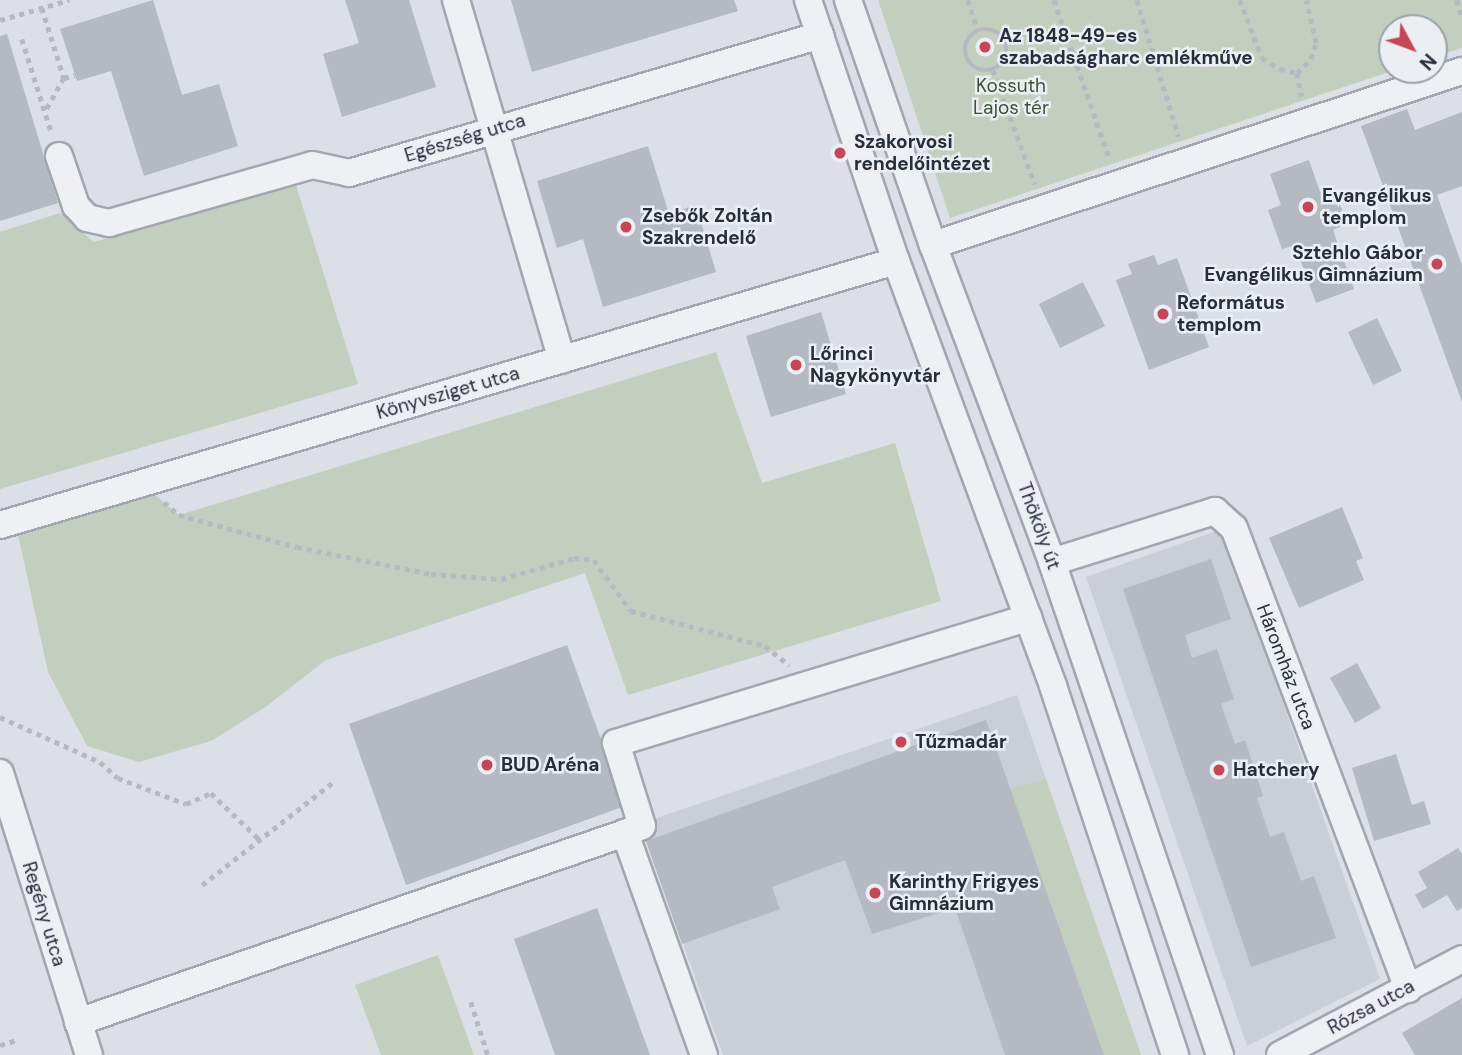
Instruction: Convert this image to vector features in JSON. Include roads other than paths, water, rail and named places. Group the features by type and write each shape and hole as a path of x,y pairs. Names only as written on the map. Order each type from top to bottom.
{"street":[{"path":"456,0 562,360"},
{"path":"808,0 896,261 1028,618 1175,1055"},
{"name":"Thököly út","path":"848,0 933,245 1052,562 1220,1055"},
{"name":"Egészség utca","path":"59,156 76,206 87,218 109,223 312,165 352,183 494,128 820,35"},
{"path":"933,245 1462,71"},
{"name":"Könyvsziget utca","path":"0,525 896,261"},
{"name":"Háromház utca","path":"1052,562 1214,511 1234,528 1408,989"},
{"path":"78,1022 642,826 616,743 1028,618"},
{"name":"Regény utca","path":"0,773 89,1055"},
{"path":"625,832 704,1055"},
{"name":"Rózsa utca","path":"1280,1055 1462,959"}],"place":[{"name":"Az 1848-49-es szabadságharc emlékműve","path":"985,47"},
{"name":"Szakorvosi rendelőintézet","path":"840,153"},
{"name":"Evangélikus templom","path":"1308,207"},
{"name":"Zsebők Zoltán Szakrendelő","path":"626,227"},
{"name":"Sztehlo Gábor Evangélikus Gimnázium","path":"1437,264"},
{"name":"Református templom","path":"1163,314"},
{"name":"Lőrinci Nagykönyvtár","path":"796,365"},
{"name":"Tűzmadár","path":"901,742"},
{"name":"BUD Aréna","path":"487,765"},
{"name":"Hatchery","path":"1219,770"},
{"name":"Karinthy Frigyes Gimnázium","path":"875,893"}],"park label":[{"name":"Kossuth Lajos tér","path":"1011,97"}]}
